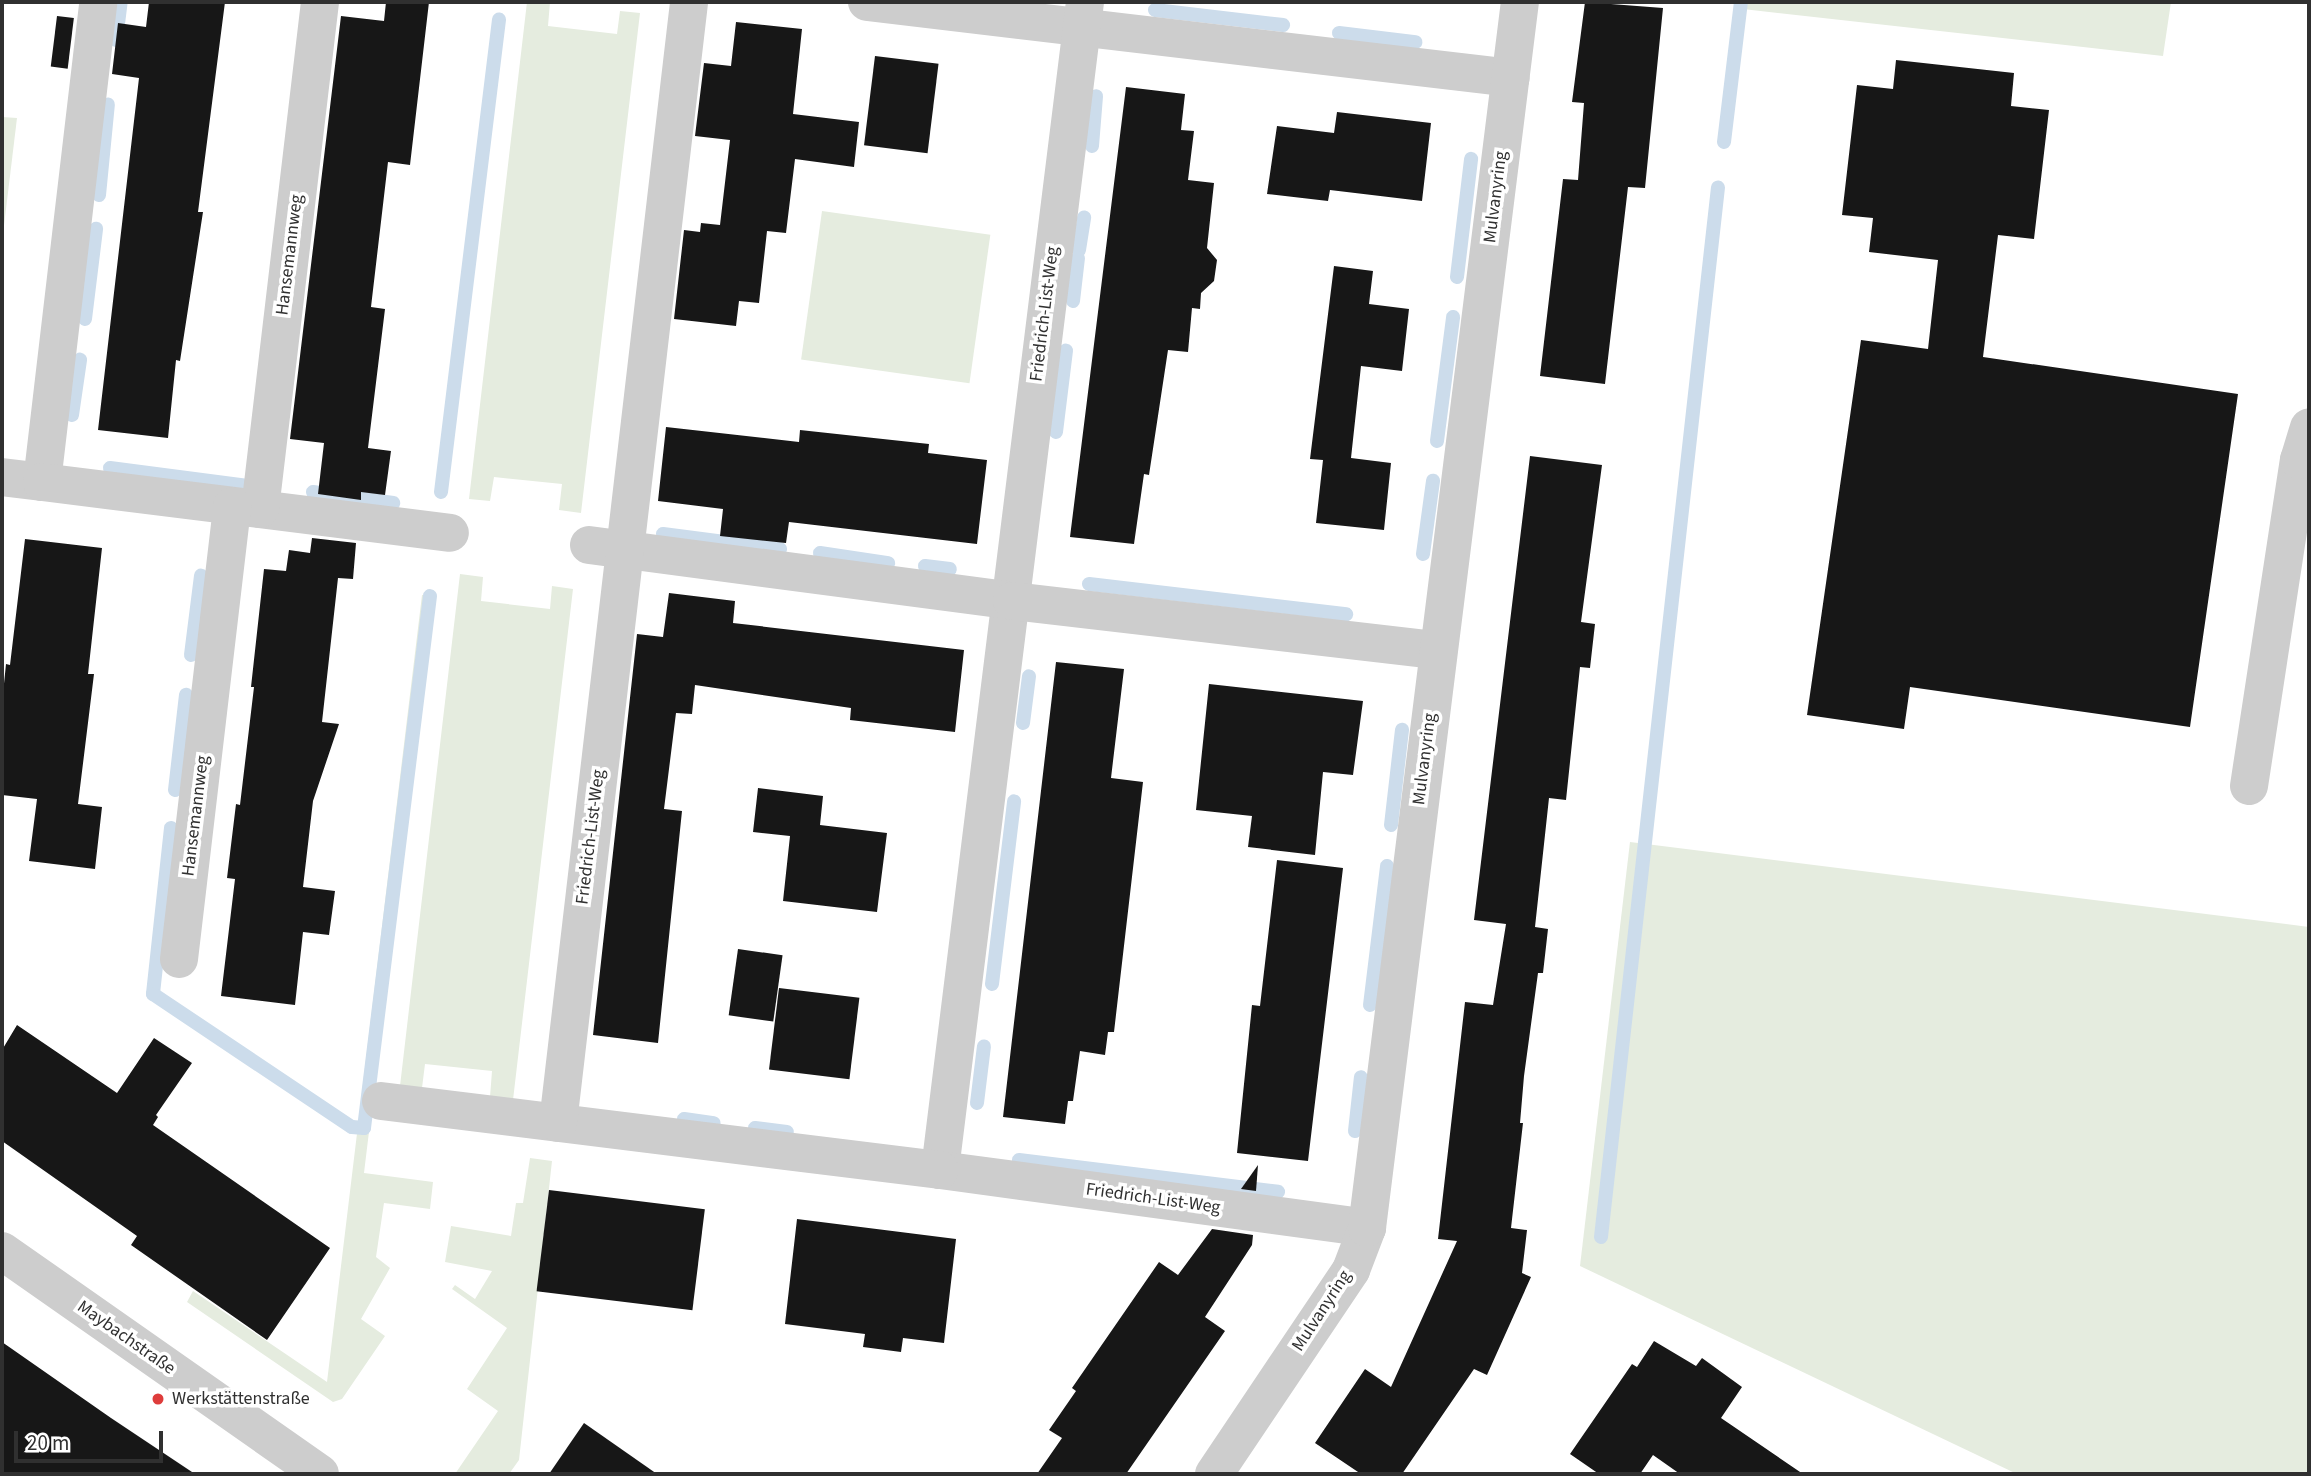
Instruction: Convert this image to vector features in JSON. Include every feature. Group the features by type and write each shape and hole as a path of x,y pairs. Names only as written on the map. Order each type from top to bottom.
{"street":[{"path":"42,482 98,2"},
{"name":"Hansemannweg","path":"179,959 320,2"},
{"name":"Friedrich-List-Weg","path":"558,1123 607,548 689,2"},
{"path":"867,2 1083,15 1511,78"},
{"name":"Mulvanyring","path":"1214,1474 1350,1270 1367,1228 1520,2"},
{"name":"Friedrich-List-Weg","path":"940,1170 1083,15"},
{"path":"2249,786 2299,460 2309,427"},
{"path":"2,477 450,533"},
{"path":"607,548 1012,601 1438,650"},
{"name":"Friedrich-List-Weg","path":"381,1101 940,1170 1367,1228"},
{"name":"Maybachstraße","path":"2,1251 320,1474"}],"shaded area":[{"path":"527,2 550,2 548,26 617,34 620,11 640,13 581,513 559,510 562,484 494,477 490,501 469,499"},
{"path":"1735,2 2171,2 2163,56 1734,8"},
{"path":"2,117 17,118 2,242"},
{"path":"822,211 990,235 969,383 801,360"},
{"path":"460,574 483,577 481,601 550,609 552,586 573,589 513,1100 490,1097 492,1071 425,1064 422,1088 400,1086"},
{"path":"422,595 434,596 364,1173 433,1182 430,1209 384,1203 376,1257 390,1268 361,1319 385,1336 342,1399 333,1402 187,1302 193,1291 327,1382"},
{"path":"1630,842 2309,927 2309,1474 2017,1474 1580,1266"},
{"path":"530,1158 552,1161 519,1460 509,1474 455,1474 498,1411 467,1389 507,1328 452,1289 455,1285 475,1299 492,1271 445,1262 451,1226 511,1236 516,1203 523,1203"}],"building":[{"path":"149,2 225,2 198,212 203,212 180,361 176,360 168,438 98,430 139,78 112,74 118,23 146,27"},
{"path":"386,2 429,2 410,165 388,162 371,307 385,309 368,448 391,451 385,495 361,492 361,500 318,494 324,443 290,439 341,16 384,21"},
{"path":"1585,2 1663,8 1645,188 1628,187 1605,384 1540,376 1563,179 1578,180 1584,103 1572,102"},
{"path":"57,16 74,18 68,69 51,67"},
{"path":"736,22 802,29 793,114 859,122 854,167 795,159 786,233 767,231 759,303 739,301 736,326 674,319 684,230 700,232 701,223 720,225 730,140 695,136 704,63 731,66"},
{"path":"875,56 939,64 928,153 864,145"},
{"path":"1896,60 2014,73 2011,106 2049,110 2034,239 1998,235 1983,357 2238,394 2190,727 1910,687 1904,729 1807,715 1861,340 1928,349 1938,260 1869,252 1873,218 1842,215 1857,85 1893,89"},
{"path":"1126,87 1185,94 1181,130 1194,131 1188,180 1214,183 1207,248 1217,260 1214,281 1201,293 1200,309 1192,308 1188,352 1168,350 1149,475 1144,474 1134,544 1070,537"},
{"path":"1337,112 1431,123 1422,201 1330,190 1328,201 1267,194 1277,126 1334,133"},
{"path":"1334,266 1373,271 1369,304 1409,309 1402,371 1361,366 1351,458 1391,463 1384,530 1316,523 1323,460 1310,459"},
{"path":"666,427 799,442 800,430 929,444 928,453 987,460 977,544 789,522 786,543 720,536 723,509 658,501"},
{"path":"1530,456 1602,465 1581,622 1595,624 1590,668 1580,667 1566,800 1549,798 1535,927 1548,929 1543,973 1538,973 1524,1076 1520,1123 1523,1123 1511,1228 1527,1230 1522,1273 1531,1277 1487,1375 1474,1369 1402,1474 1361,1474 1315,1443 1365,1369 1391,1387 1457,1241 1438,1239 1465,1002 1493,1005 1506,924 1474,920"},
{"path":"312,538 356,543 353,579 338,578 322,722 339,724 313,801 303,887 335,891 329,935 303,932 295,1005 221,996 235,879 227,878 236,804 240,805 264,569 286,571 289,550 310,553"},
{"path":"25,539 102,548 88,674 94,674 78,804 102,807 95,869 29,861 37,799 2,795 2,703 6,664 10,665"},
{"path":"669,593 735,601 733,623 964,650 955,732 850,720 851,708 695,685 692,714 676,713 664,809 682,811 658,1043 593,1035 637,634 663,637"},
{"path":"1056,662 1124,669 1111,778 1143,782 1114,1032 1108,1032 1105,1055 1080,1051 1073,1101 1068,1101 1065,1124 1003,1117"},
{"path":"1209,684 1363,701 1353,775 1323,772 1315,855 1248,847 1252,816 1196,810"},
{"path":"758,788 823,796 820,825 887,833 877,912 783,901 790,836 753,832"},
{"path":"1277,860 1343,868 1308,1161 1237,1153 1252,1005 1260,1006"},
{"path":"738,949 783,955 773,1022 729,1015"},
{"path":"779,988 859,998 849,1079 769,1069"},
{"path":"17,1025 117,1093 154,1038 192,1063 156,1115 158,1117 153,1125 330,1248 267,1340 131,1245 137,1236 2,1141 2,1050"},
{"path":"1258,1165 1256,1191 1241,1189"},
{"path":"549,1190 705,1209 692,1310 537,1291"},
{"path":"797,1219 956,1239 944,1343 903,1338 901,1352 863,1347 865,1334 785,1324"},
{"path":"1212,1229 1253,1235 1252,1245 1205,1317 1225,1331 1126,1474 1037,1474 1062,1438 1049,1430 1076,1391 1072,1388 1159,1262 1178,1275"},
{"path":"1654,1341 1696,1366 1702,1358 1742,1387 1721,1418 1803,1474 1680,1474 1653,1455 1640,1474 1599,1474 1570,1454 1632,1364 1637,1367"},
{"path":"2,1342 111,1418 195,1474 2,1474"},
{"path":"584,1423 657,1474 549,1474"}],"waterway":[{"path":"116,40 121,2"},
{"path":"1724,142 1741,2"},
{"path":"1155,10 1283,25"},
{"path":"441,492 499,20"},
{"path":"1339,33 1415,42"},
{"path":"1092,146 1096,96"},
{"path":"99,195 108,104"},
{"path":"1457,277 1471,159"},
{"path":"1601,1237 1718,187"},
{"path":"1079,250 1084,217"},
{"path":"85,319 96,229"},
{"path":"1073,301 1078,258"},
{"path":"1437,441 1453,317"},
{"path":"1056,432 1066,351"},
{"path":"72,415 80,360"},
{"path":"110,468 248,486"},
{"path":"1423,554 1433,481"},
{"path":"313,492 393,503"},
{"path":"663,534 780,549"},
{"path":"820,553 888,563"},
{"path":"925,566 950,569"},
{"path":"191,655 201,576"},
{"path":"1089,584 1346,614"},
{"path":"171,828 153,994 352,1127 364,1128 430,596"},
{"path":"1023,723 1029,676"},
{"path":"175,790 186,695"},
{"path":"1391,825 1402,730"},
{"path":"992,984 1014,801"},
{"path":"1370,1005 1387,866"},
{"path":"977,1103 984,1046"},
{"path":"1355,1131 1361,1077"},
{"path":"684,1119 714,1123"},
{"path":"755,1128 787,1132"},
{"path":"1019,1160 1278,1192"}],"place":[{"name":"Werkstättenstraße","path":"158,1399"}]}
